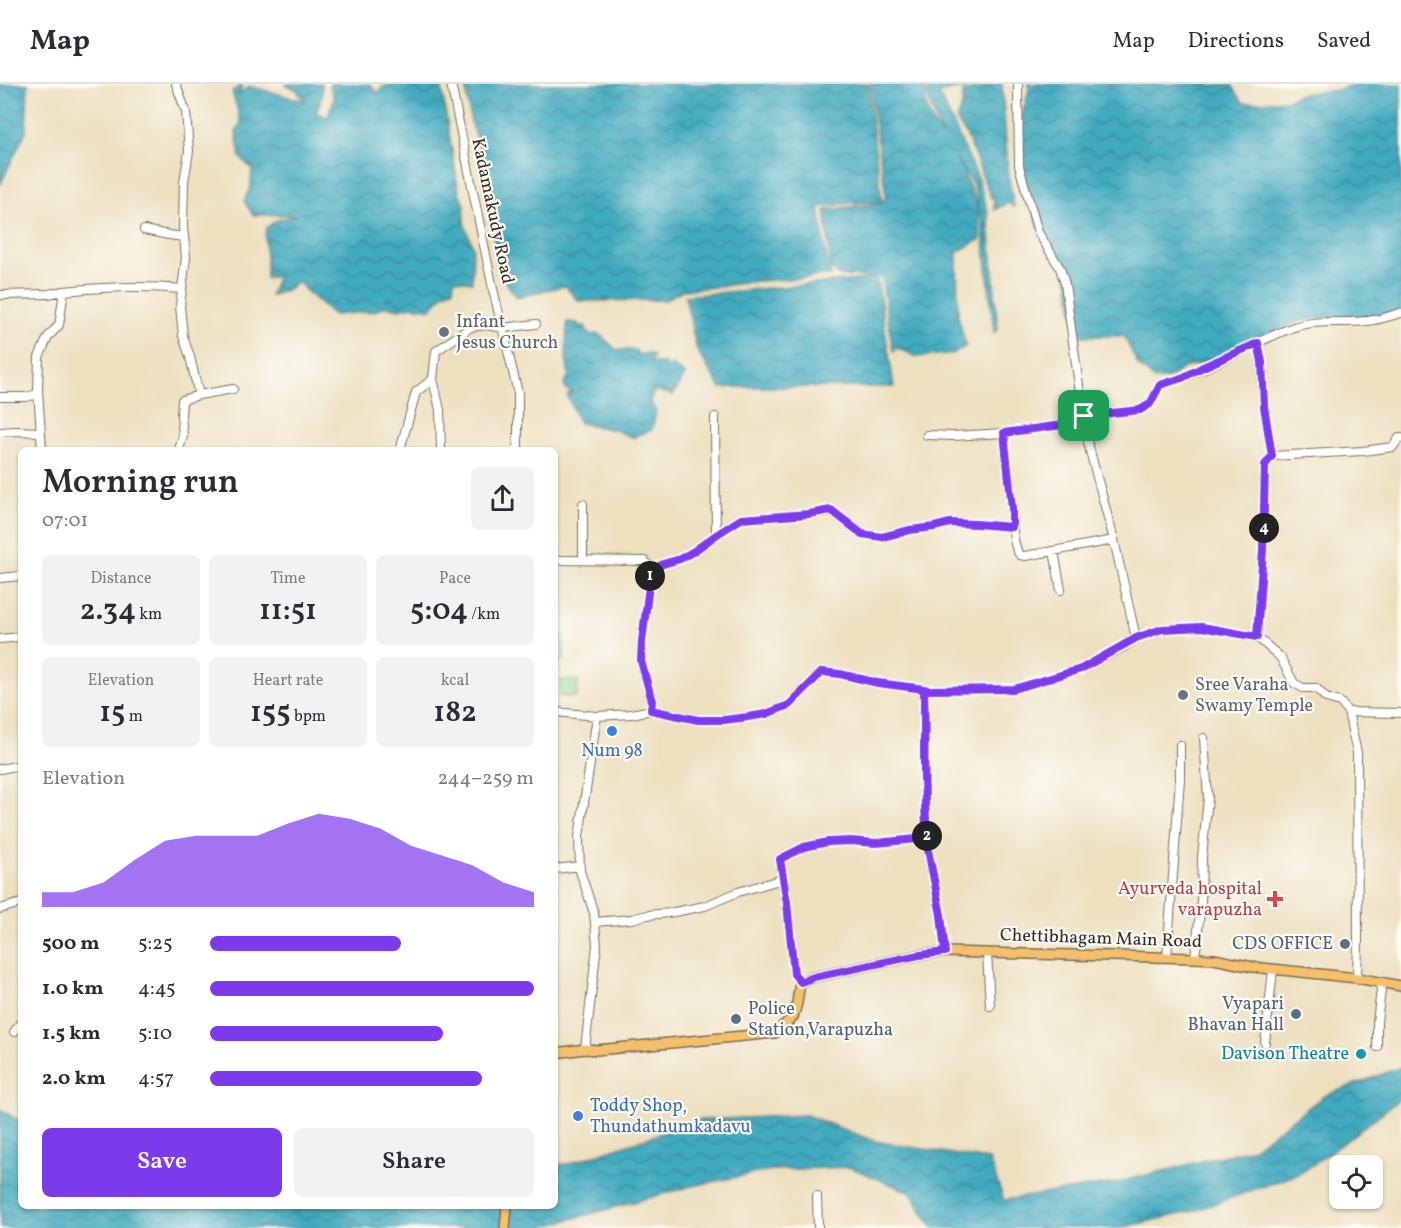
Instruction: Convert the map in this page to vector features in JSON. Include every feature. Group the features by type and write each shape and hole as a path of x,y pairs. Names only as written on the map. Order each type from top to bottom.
{"main road":[{"name":"Chettibhagam Main Road","path":"801,982 814,977 919,955 945,952 1214,959 1273,970 1357,978 1401,986"},
{"path":"558,1053 775,1033 793,1017 801,982"},
{"path":"505,1228 507,1209"}],"street":[{"path":"176,84 186,112 189,143 184,182 183,227 186,257 180,306 183,336 199,395"},
{"name":"Kadamakudy Road","path":"451,84 518,393 518,447"},
{"path":"1018,84 1019,166 1038,232 1060,268 1065,284 1090,451 1114,540 1136,638"},
{"path":"144,230 184,237"},
{"path":"0,295 48,294 108,287 182,288"},
{"path":"42,447 38,394 39,357 48,337 60,325 64,291"},
{"path":"927,435 1004,433 1140,410 1150,404 1160,385 1182,378 1293,327 1317,322 1374,320 1401,313"},
{"path":"441,447 440,410 433,379 436,351 471,327 486,325 503,328 536,324"},
{"path":"1257,637 1263,550 1265,465 1272,456 1258,343"},
{"path":"401,447 416,392 433,379"},
{"path":"180,447 183,436 182,400 233,389"},
{"path":"0,397 26,397 38,394"},
{"path":"715,417 716,535"},
{"path":"0,432 40,432"},
{"path":"1004,433 1012,527 1017,552 1020,555 1114,540"},
{"path":"1272,456 1393,447 1401,438"},
{"path":"583,504 583,560"},
{"path":"651,570 680,559 741,519 831,510 862,534 882,537 950,523 1012,527"},
{"path":"1054,551 1061,590"},
{"path":"558,560 645,561 651,570 641,661 652,701 651,710"},
{"path":"0,578 18,576"},
{"path":"558,712 597,717 651,710 698,720 732,719 766,714 789,705 822,672 928,690 1014,689 1081,669 1136,638 1162,629 1202,627 1257,637 1280,657 1294,683 1303,688 1316,688 1326,698 1340,702 1348,711 1357,759 1357,978"},
{"path":"0,639 18,638"},
{"path":"924,689 927,845 941,915 945,952"},
{"path":"1348,711 1401,713"},
{"path":"585,1049 597,945 594,913 580,872 578,851 597,717"},
{"path":"1195,958 1202,902 1202,856 1208,798 1204,738"},
{"path":"1167,957 1180,780 1180,745"},
{"path":"0,769 18,766"},
{"path":"801,982 794,974 780,859 804,847 828,842 876,843 927,838"},
{"path":"558,869 580,866"},
{"path":"595,922 631,919 705,906 738,892 783,879"},
{"path":"0,909 18,904"},
{"path":"987,953 990,1006"},
{"path":"1265,1042 1273,970"},
{"path":"1377,1047 1377,1022 1382,982"},
{"path":"14,1032 18,1026"},
{"path":"817,1196 818,1228"}],"green space":[{"path":"558,633 564,633 564,661 558,662"},
{"path":"561,680 578,680 577,697 560,696"}],"water":[{"path":"0,84 28,84 26,131 0,185"},
{"path":"285,84 322,84 322,96 316,113 328,117 334,98 330,84 370,84 376,92 388,84 441,84 459,193 465,205 464,223 473,247 472,282 454,279 453,290 444,293 431,309 413,306 399,309 386,306 375,311 334,315 299,282 270,296 278,276 266,278 266,228 277,220 297,215 253,215 244,201 251,186 252,169 240,157 236,132 241,122 232,91 242,85 240,94 249,86 304,101 297,90"},
{"path":"465,84 867,84 882,202 819,207 831,276 756,281 682,290 665,300 578,301 565,286 517,297 501,277 480,167 481,152 471,122"},
{"path":"869,84 926,84 926,105 942,137 927,96 928,84 981,84 939,93 977,176 988,212 998,329 994,333 982,221 973,184 955,157 977,205 981,239 957,252 958,316 966,346 955,353 917,357 898,348 893,351 882,282 884,277 840,276 831,269 825,210 883,203 886,196"},
{"path":"1002,84 1008,171 1014,207 1008,203 994,210 994,197 991,198 967,136 956,120 962,106 963,92"},
{"path":"1027,84 1232,85 1243,103 1288,100 1300,94 1337,90 1354,84 1401,84 1401,310 1371,316 1324,318 1293,323 1205,362 1183,368 1169,378 1155,380 1138,365 1124,336 1077,336 1066,270 1038,227 1020,163 1022,115 1029,89"},
{"path":"877,278 894,387 721,388 697,351 685,296"},
{"path":"567,322 585,326 589,335 599,334 617,350 636,350 637,355 649,353 653,355 651,363 665,363 667,369 672,365 685,375 673,395 655,390 650,400 656,412 652,430 634,438 615,430 579,423 567,395 572,392 566,390 564,385 569,375 566,358"},
{"path":"1401,1067 1401,1098 1301,1173 1194,1211 1119,1228 933,1228 911,1193 850,1167 772,1170 692,1186 539,1228 0,1228 0,1109 18,1119 18,1209 558,1209 558,1164 568,1164 701,1120 806,1115 874,1141 989,1160 1004,1200 1115,1183 1254,1148 1324,1096"}],"place":[{"name":"Infant Jesus Church","path":"444,332"},
{"name":"Sree Varaha Swamy Temple","path":"1183,695"},
{"name":"Num 98","path":"612,731"},
{"name":"Ayurveda hospital varapuzha","path":"1275,899"},
{"name":"CDS OFFICE","path":"1345,944"},
{"name":"Vyapari Bhavan Hall","path":"1296,1014"},
{"name":"Police Station,Varapuzha","path":"736,1019"},
{"name":"Davison Theatre","path":"1361,1054"},
{"name":"Toddy Shop, Thundathumkadavu","path":"578,1116"}],"route":[{"path":"1084,416 1084,422 1004,433 1012,527 950,523 882,537 862,534 831,510 741,519 680,559 651,570 641,661 652,701 651,710 698,720 724,720 766,714 789,705 822,672 924,689 925,716 924,781 927,838 927,845 941,915 945,952 919,955 814,977 801,982 794,974 792,941 780,859 804,847 828,842 876,843 927,838 926,830 924,781 924,689 956,691 1014,689 1081,669 1136,638 1162,629 1202,627 1257,637 1263,550 1265,465 1272,456 1258,343 1182,378 1160,385 1150,404 1140,410 1084,416"}]}
